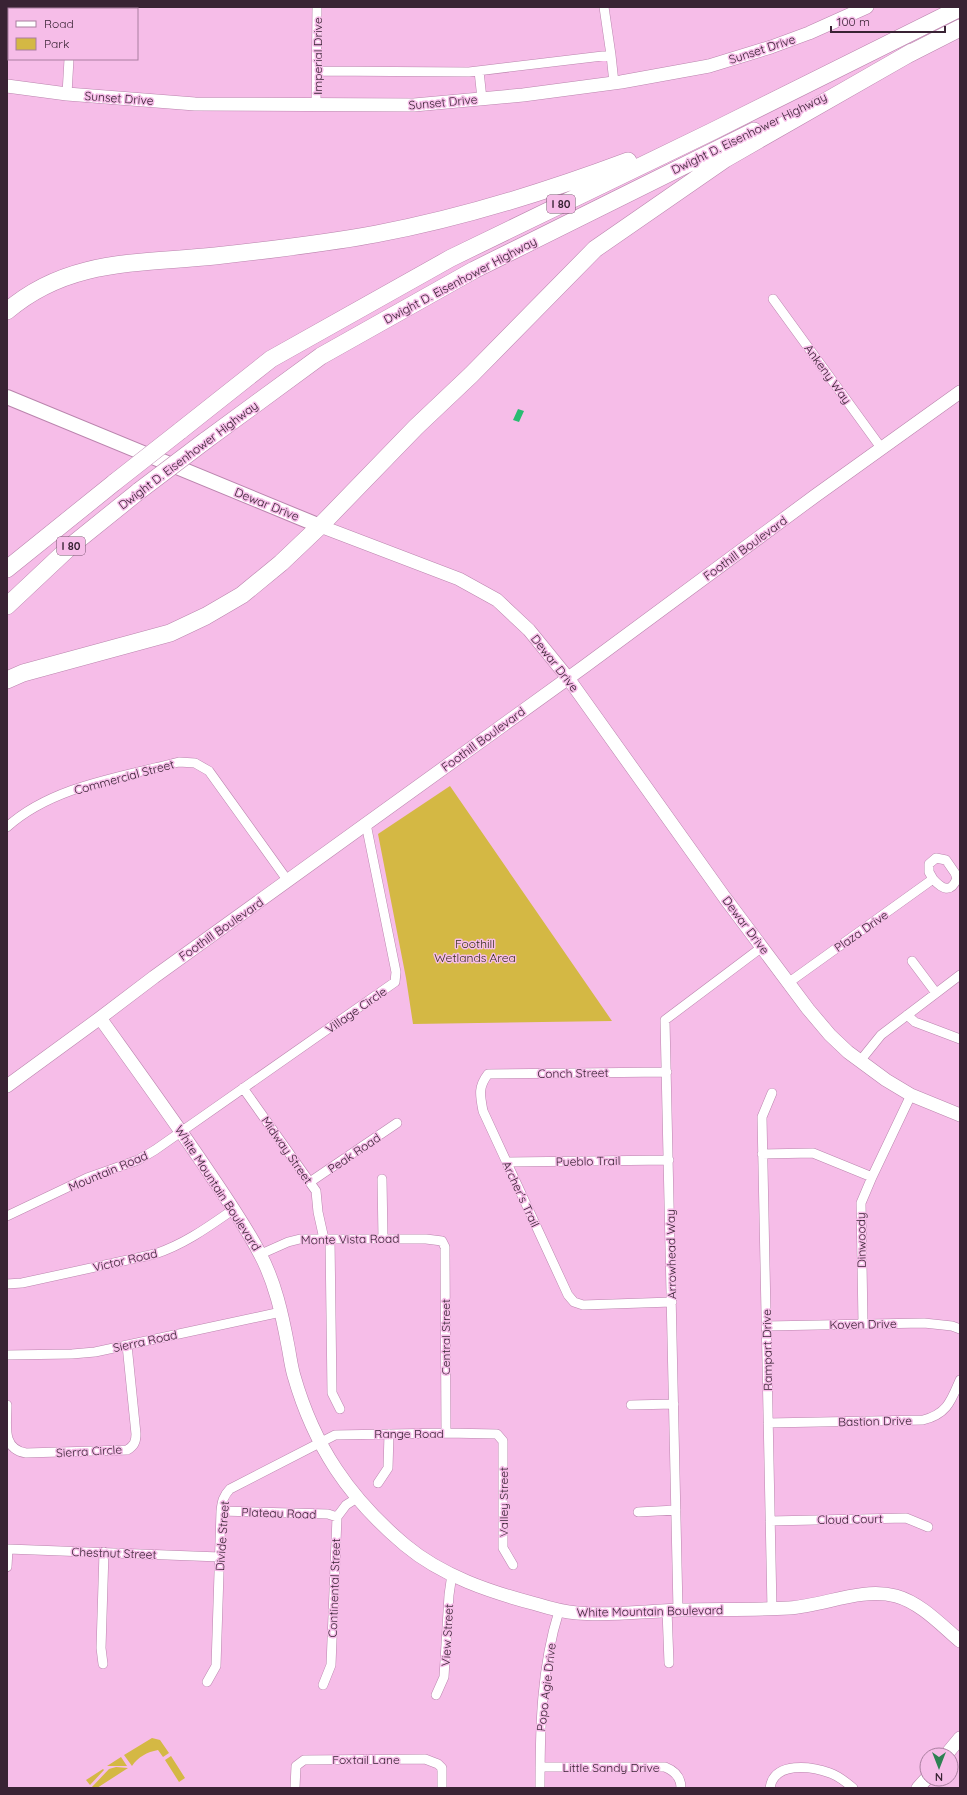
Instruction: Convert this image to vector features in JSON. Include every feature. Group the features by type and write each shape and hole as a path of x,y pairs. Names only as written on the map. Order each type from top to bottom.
{"highway":[{"name":"Dwight D. Eisenhower Highway","path":"7,569 271,359 451,258 960,8"},
{"name":"Dwight D. Eisenhower Highway","path":"7,606 72,545 205,441 321,356 474,270 960,28"},
{"path":"7,680 23,673 170,633 206,616 242,595 281,563 320,526 416,426 471,375 595,249 725,159 912,52"},
{"path":"7,311 34,292 54,281 93,268 214,256 336,241 424,224 504,203 564,184 655,151 838,68"}],"main road":[{"name":"Dewar Drive","path":"7,397 320,526"}],"street":[{"name":"Imperial Drive","path":"316,106 317,7"},
{"path":"604,7 614,82"},
{"name":"Sunset Drive","path":"7,86 67,94 194,104 316,106 414,105 482,99 614,82 716,64 771,47 809,33 866,7"},
{"path":"317,70 396,72 479,71 611,55"},
{"path":"67,94 69,60"},
{"path":"479,71 482,99"},
{"name":"Ankeny Way","path":"773,299 882,449"},
{"name":"Foothill Boulevard","path":"7,1086 154,977 288,881 466,750 568,678 815,496 960,392"},
{"name":"Dewar Drive","path":"320,526 459,579 497,600 529,630 568,678 642,783 788,983 830,1035 860,1061 886,1080 911,1095 960,1115"},
{"name":"Commercial Street","path":"7,827 33,808 58,796 81,788 179,762 195,763 209,771 288,881"},
{"name":"Village Circle","path":"243,1088 395,982 396,972 366,824"},
{"name":"Plaza Drive","path":"788,983 934,879"},
{"name":"Arrowhead Way","path":"669,1663 673,1610 676,1510 665,1020 762,947"},
{"path":"912,961 936,994"},
{"path":"860,1061 881,1035 960,975"},
{"path":"907,1015 915,1022 960,1039"},
{"name":"White Mountain Boulevard","path":"100,1018 182,1131 234,1210 260,1254 267,1269 281,1312 293,1373 301,1398 320,1443 330,1462 357,1498 377,1520 407,1547 430,1563 492,1592 559,1610 582,1614 673,1610 772,1609 807,1606 871,1594 897,1596 909,1601 960,1641"},
{"name":"Conch Street","path":"482,1082 488,1074 666,1072"},
{"name":"Archer's Trail","path":"482,1082 480,1093 483,1110 568,1295 574,1302 583,1305 672,1302"},
{"name":"Mountain Road","path":"7,1216 94,1176 138,1160 155,1150 243,1088"},
{"name":"Midway Street","path":"243,1088 310,1182 317,1197 318,1212 327,1239 332,1393 340,1409"},
{"name":"Rampart Drive","path":"772,1093 762,1117 772,1609"},
{"name":"Dinwoody","path":"863,1323 861,1203 911,1095"},
{"name":"Peak Road","path":"310,1182 397,1123"},
{"path":"762,1154 813,1153 872,1177"},
{"name":"Pueblo Trail","path":"507,1162 668,1160"},
{"path":"382,1179 383,1238"},
{"name":"Victor Road","path":"7,1284 22,1283 155,1254 175,1247 193,1238 234,1210"},
{"name":"Monte Vista Road","path":"260,1254 288,1242 300,1239 383,1238 435,1239 442,1241"},
{"name":"Central Street","path":"442,1241 445,1247 446,1433"},
{"name":"Sierra Road","path":"7,1355 72,1354 127,1345 281,1312"},
{"name":"Koven Drive","path":"766,1326 924,1323 952,1326 960,1329"},
{"name":"Sierra Circle","path":"7,1405 9,1443 12,1448 18,1452 41,1453 127,1450 133,1446 136,1440 127,1345"},
{"name":"Bastion Drive","path":"768,1423 923,1420 934,1417 950,1404 960,1380"},
{"path":"631,1405 674,1404"},
{"name":"Range Road","path":"320,1443 335,1434 446,1433 492,1434 500,1437"},
{"path":"378,1483 388,1468 389,1434"},
{"name":"Valley Street","path":"500,1437 503,1447 503,1548 513,1565"},
{"name":"Divide Street","path":"207,1682 216,1666 222,1500 230,1489 320,1443"},
{"path":"337,1517 346,1505 357,1498"},
{"path":"638,1512 676,1510"},
{"name":"Plateau Road","path":"221,1511 328,1514 337,1517"},
{"name":"Continental Street","path":"323,1685 331,1665 337,1517"},
{"name":"Cloud Court","path":"770,1521 906,1518 928,1527"},
{"path":"7,1567 8,1549"},
{"name":"Chestnut Street","path":"8,1549 220,1557"},
{"path":"103,1664 101,1648 104,1552"},
{"name":"View Street","path":"436,1694 444,1677 449,1595 452,1574"},
{"name":"Popo Agie Drive","path":"540,1788 540,1723 542,1699 550,1648 559,1610"},
{"path":"953,1747 960,1738"},
{"name":"Foxtail Lane","path":"295,1788 296,1766 304,1760 424,1759 438,1764 442,1768 442,1788"},
{"name":"Little Sandy Drive","path":"540,1767 665,1767 673,1770 678,1776 681,1788"},
{"path":"770,1788 771,1782 776,1774 784,1770 809,1768 831,1774 853,1788"}],"green space":[{"name":"Foothill Wetlands Area","path":"450,786 612,1021 413,1024 406,978 378,834"},
{"path":"152,1738 160,1740 169,1753 163,1757 158,1750 150,1752 143,1755 132,1766 124,1755"},
{"path":"171,1756 185,1778 179,1782 165,1760"},
{"path":"121,1757 127,1766 107,1766"},
{"path":"116,1767 128,1768 97,1788 91,1788 109,1769"},
{"path":"103,1769 104,1770 90,1785 86,1780"}],"shaded area":[{"path":"518,409 524,411 519,422 513,420"}]}
